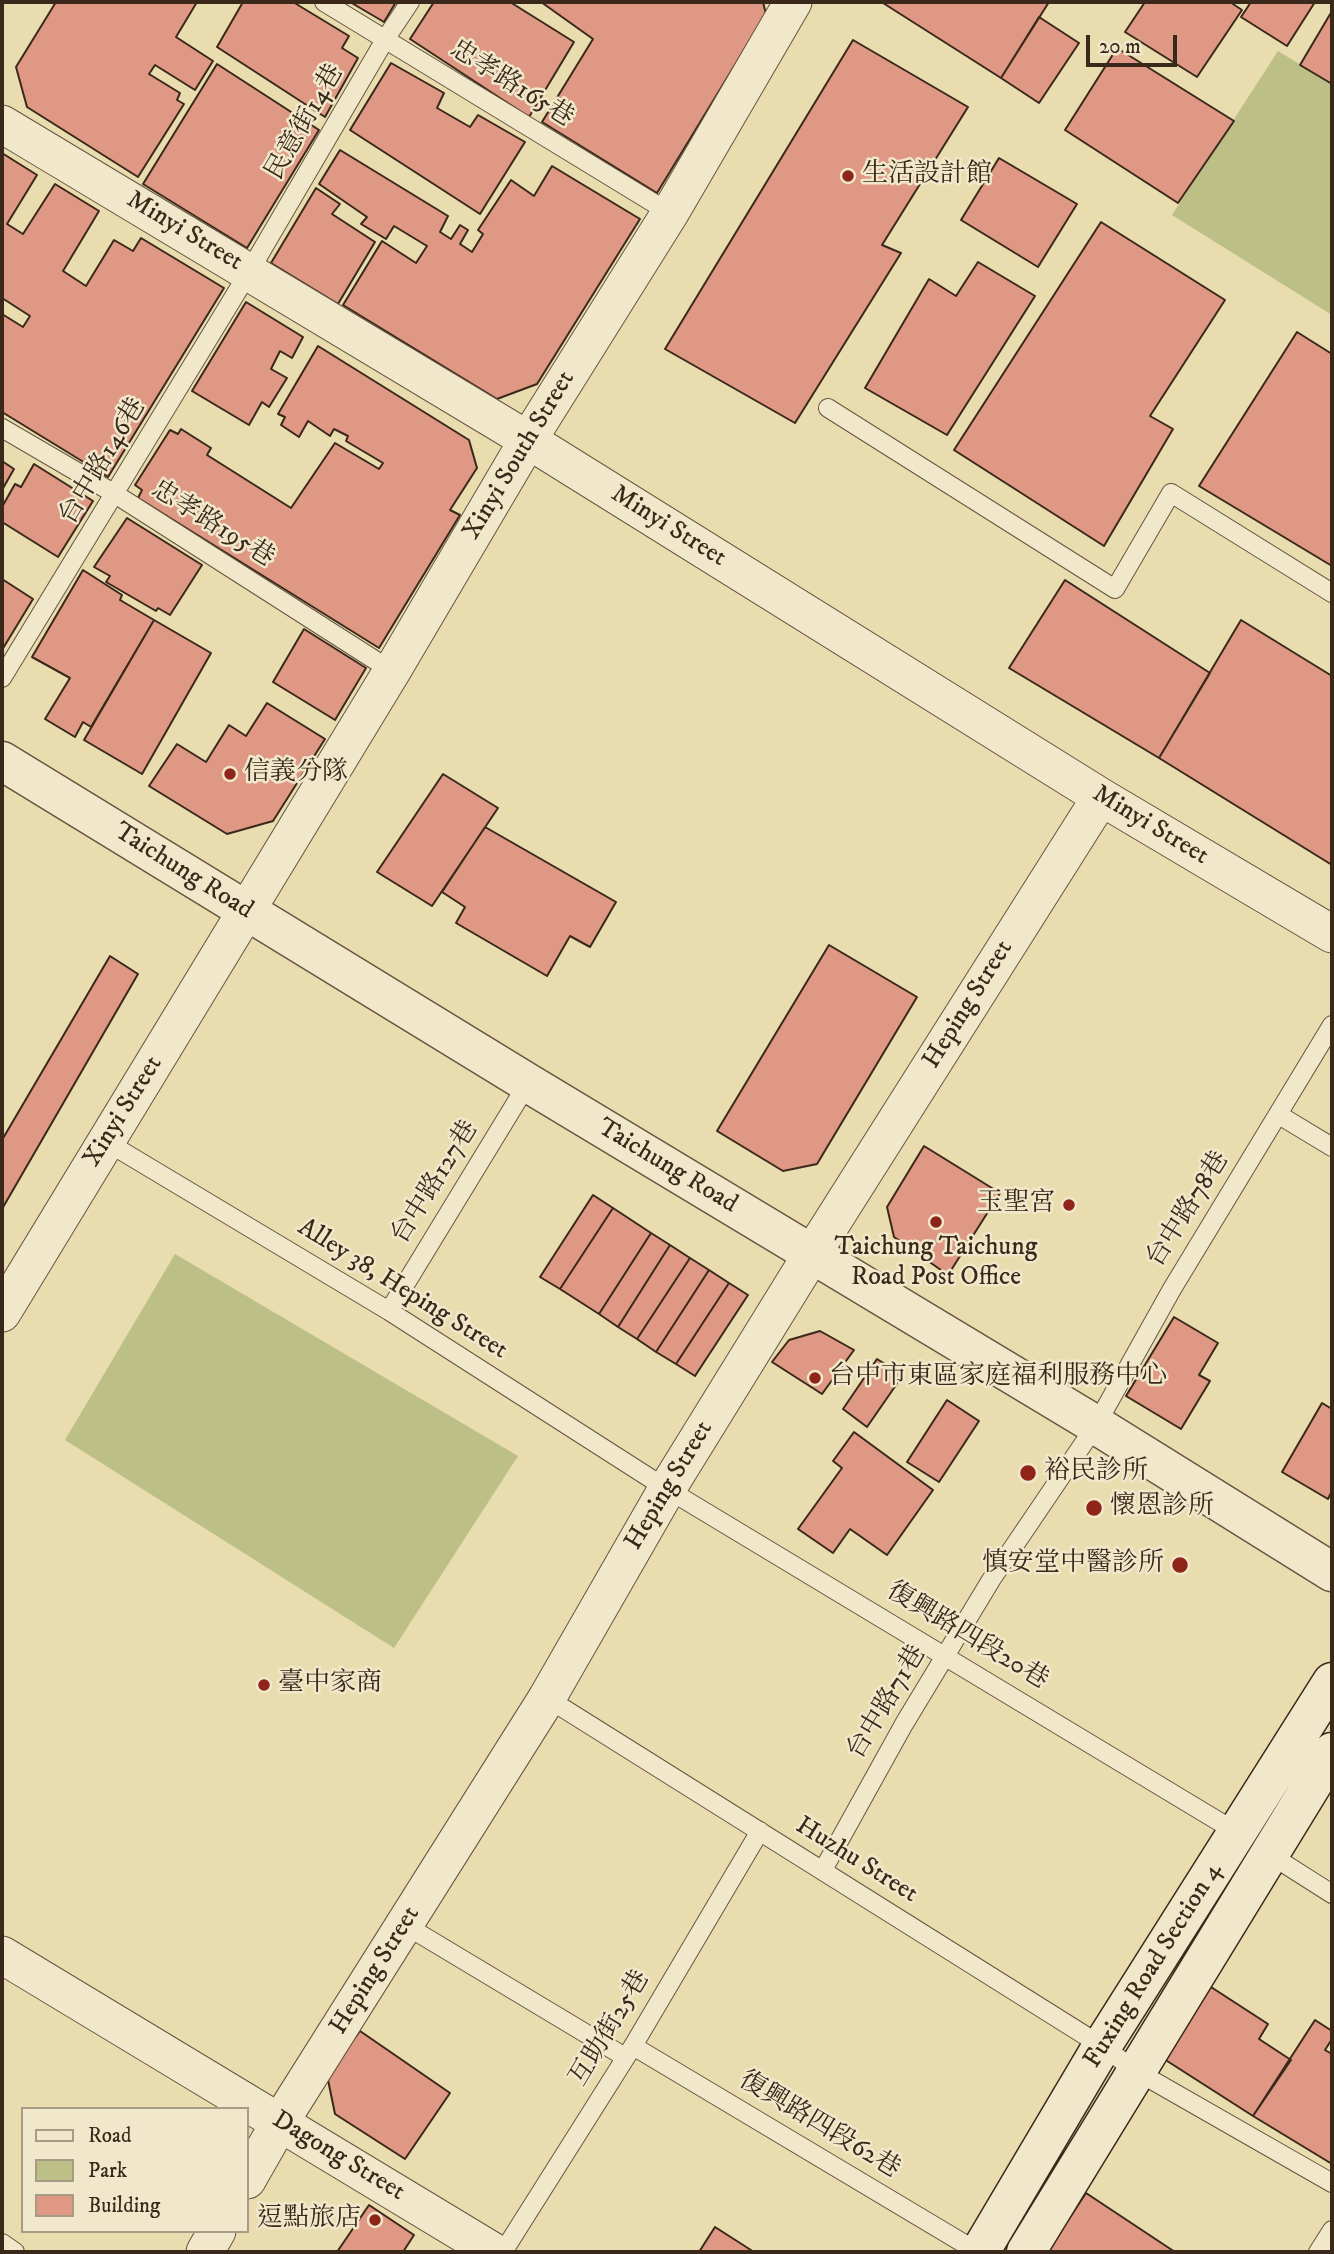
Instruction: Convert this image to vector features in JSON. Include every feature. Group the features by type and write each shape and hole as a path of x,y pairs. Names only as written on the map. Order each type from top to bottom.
{"street":[{"name":"Xinyi South Street","path":"246,911 528,440 670,213 793,2"},
{"name":"Minyi Street","path":"2,124 528,440 1101,797 1332,934"},
{"name":"Taichung Road","path":"2,761 528,1083 1096,1425 1332,1573"},
{"name":"Heping Street","path":"248,2178 280,2122 547,1698 667,1489 1101,797"},
{"name":"Xinyi Street","path":"2,1313 246,911"},
{"name":"Fuxing Road Section 4","path":"1026,2252 1136,2071 1254,1843 1332,1682"},
{"name":"Fuxing Road Section 4","path":"979,2252 1102,2046 1254,1843 1332,1752"},
{"name":"Dagong Street","path":"2,1955 494,2252"},
{"path":"205,2252 216,2233"}],"lane":[{"name":"忠孝路165巷","path":"324,2 670,213"},
{"name":"民意街14巷","path":"249,272 386,38 410,2"},
{"name":"台中路146巷","path":"2,678 249,272"},
{"path":"828,408 1115,589 1171,493 1332,593"},
{"name":"忠孝路195巷","path":"2,428 115,494 392,671"},
{"name":"台中路78巷","path":"1096,1425 1172,1289 1332,1025"},
{"name":"台中路127巷","path":"389,1311 528,1083"},
{"path":"1279,1115 1332,1147"},
{"name":"Alley 38, Heping Street","path":"106,1141 389,1311 667,1489"},
{"name":"台中路71巷","path":"823,1870 904,1724 991,1580 1096,1425"},
{"name":"復興路四段20巷","path":"667,1489 947,1656 1254,1843 1332,1894"},
{"name":"Huzhu Street","path":"547,1698 1102,2046 1136,2071 1332,2183"},
{"name":"互助街25巷","path":"503,2252 629,2051 760,1831"},
{"name":"復興路四段62巷","path":"405,1925 979,2252"},
{"path":"1318,2252 1332,2230"},
{"path":"2,2244 15,2252"}],"green space":[{"path":"1278,51 1332,84 1332,315 1172,215"},
{"path":"175,1254 518,1456 394,1648 65,1440"}],"building":[{"path":"56,2 197,2 176,37 213,61 195,90 155,65 149,74 180,93 177,100 184,104 138,177 27,107 16,67"},
{"path":"243,2 293,2 349,36 342,48 358,58 325,117 217,47"},
{"path":"350,2 396,2 384,22"},
{"path":"434,2 510,2 574,42 529,117 410,39"},
{"path":"541,2 763,2 766,14 657,193 542,122 593,39"},
{"path":"884,2 1049,2 1001,78"},
{"path":"1145,2 1230,2 1242,10 1197,77 1125,32"},
{"path":"1251,2 1315,2 1287,46 1241,17"},
{"path":"1332,11 1332,84 1300,65"},
{"path":"1039,17 1079,43 1039,103 1001,78"},
{"name":"生活設計館","path":"853,40 968,107 882,245 901,253 795,423 665,349"},
{"path":"1117,48 1234,121 1178,203 1065,130"},
{"path":"391,63 444,93 437,108 470,127 478,115 525,142 480,214 350,130"},
{"path":"217,64 319,130 247,248 143,184"},
{"path":"340,150 448,216 440,232 451,239 460,225 468,230 460,244 472,252 483,234 478,230 511,180 534,196 552,166 640,219 537,384 497,399 343,305 382,241 416,263 427,246 394,226 386,239 361,224 367,217 319,184"},
{"path":"2,153 37,175 7,224 23,234 55,184 99,211 63,271 86,286 114,240 133,251 141,238 224,288 108,477 2,412 2,314 23,327 30,316 2,298"},
{"path":"999,158 1077,204 1038,267 961,220"},
{"path":"316,188 340,204 332,214 375,242 338,304 271,263"},
{"path":"1101,222 1225,300 1150,416 1173,429 1104,546 954,450"},
{"path":"978,262 1035,296 947,435 865,388 929,279 956,296"},
{"path":"246,302 303,337 292,358 280,351 271,369 287,378 269,407 262,402 249,425 192,391"},
{"path":"1297,332 1332,354 1332,566 1199,486"},
{"path":"318,346 469,440 477,468 450,510 460,515 379,648 138,498 142,490 135,485 170,430 178,434 181,429 211,448 207,455 291,508 335,443 379,469 383,463 346,441 348,436 334,429 330,436 308,421 299,437 281,425 285,417 278,414"},
{"path":"2,461 14,469 2,490"},
{"path":"34,464 93,501 58,557 2,522 2,507 15,484 21,487"},
{"path":"127,518 202,565 170,615 158,608 156,611 106,582 110,576 94,567"},
{"path":"83,570 122,595 120,600 154,620 91,727 83,722 75,737 45,719 70,678 32,657"},
{"path":"2,579 33,599 2,650"},
{"path":"1065,580 1210,673 1159,758 1009,668"},
{"path":"154,620 211,653 142,774 84,740"},
{"path":"1241,620 1332,676 1332,865 1159,758"},
{"path":"304,629 366,668 335,720 273,682"},
{"name":"信義分隊","path":"267,703 325,739 273,821 227,834 149,786 177,744 206,762 229,725 246,736"},
{"path":"443,774 498,808 432,906 377,872"},
{"path":"485,827 616,902 590,947 570,936 547,976 456,923 465,907 442,892"},
{"path":"829,945 917,997 817,1164 783,1171 717,1131"},
{"path":"110,956 138,974 2,1209 2,1140"},
{"name":"Taichung Taichung Road Post Office","path":"924,1146 1000,1193 948,1275 894,1237 887,1207"},
{"path":"593,1195 613,1208 560,1289 540,1277"},
{"path":"613,1208 651,1233 599,1314 560,1289"},
{"path":"651,1233 670,1245 618,1327 599,1314"},
{"path":"670,1245 690,1258 637,1339 618,1327"},
{"path":"690,1258 709,1270 656,1352 637,1339"},
{"path":"709,1270 729,1283 676,1364 656,1352"},
{"path":"729,1283 748,1295 695,1376 676,1364"},
{"path":"1174,1317 1218,1343 1199,1375 1210,1381 1181,1429 1126,1396"},
{"name":"台中市東區家庭福利服務中心","path":"820,1331 854,1350 822,1394 772,1362 789,1340"},
{"path":"877,1359 903,1375 867,1427 843,1409"},
{"path":"947,1400 979,1421 939,1482 907,1462"},
{"path":"1322,1403 1332,1409 1332,1491 1328,1499 1282,1472"},
{"path":"854,1432 933,1490 887,1555 850,1529 833,1553 798,1529 842,1468 833,1461"},
{"path":"1211,1987 1268,2024 1259,2039 1291,2060 1253,2116 1164,2059"},
{"path":"1315,2020 1332,2031 1332,2039 1325,2050 1332,2054 1332,2164 1253,2116"},
{"path":"360,2031 450,2093 405,2159 335,2114 327,2075"},
{"path":"1086,2193 1175,2252 1047,2252"},
{"name":"逗點旅店","path":"369,2205 414,2235 403,2252 337,2252"},
{"path":"715,2227 754,2252 699,2252"}],"place":[{"name":"生活設計館","path":"848,176"},
{"name":"信義分隊","path":"230,774"},
{"name":"玉聖宮","path":"1069,1205"},
{"name":"Taichung Taichung Road Post Office","path":"936,1222"},
{"name":"台中市東區家庭福利服務中心","path":"815,1378"},
{"name":"裕民診所","path":"1028,1473"},
{"name":"懷恩診所","path":"1094,1508"},
{"name":"慎安堂中醫診所","path":"1180,1565"},
{"name":"臺中家商","path":"264,1685"},
{"name":"逗點旅店","path":"375,2220"}]}
